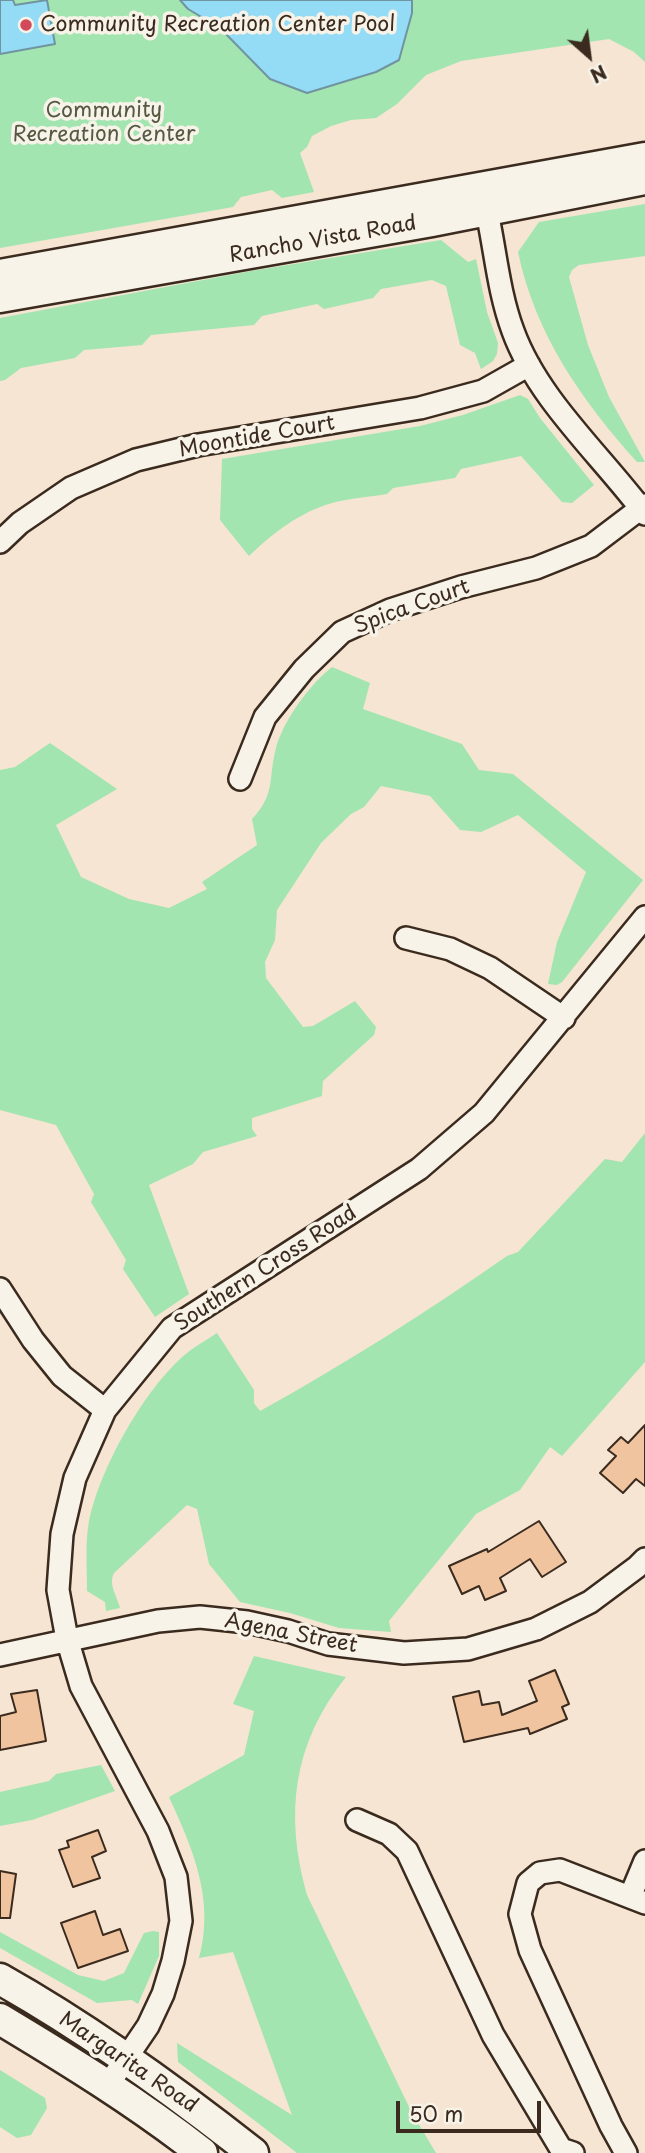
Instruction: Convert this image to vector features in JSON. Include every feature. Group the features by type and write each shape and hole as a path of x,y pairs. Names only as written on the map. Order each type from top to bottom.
{"main road":[{"name":"Rancho Vista Road","path":"0,297 484,199 645,158"},
{"name":"Rancho Vista Road","path":"0,275 484,199 645,179"},
{"name":"Margarita Road","path":"0,1979 126,2059 253,2153"},
{"name":"Margarita Road","path":"0,2019 108,2085 202,2153"}],"street":[{"path":"484,199 498,279 513,332 529,365 548,394 644,509"},
{"name":"Moontide Court","path":"0,542 20,523 71,488 136,460 198,445 420,408 483,391 529,365"},
{"name":"Spica Court","path":"240,779 265,717 304,669 342,632 390,610 461,587 536,568 591,546 644,509"},
{"name":"Southern Cross Road","path":"108,2085 148,2026 163,1994 181,1921 176,1877 158,1830 81,1686 67,1639 58,1590 62,1534 75,1478 104,1410 172,1328 419,1170 484,1113 645,917"},
{"path":"407,938 450,949 491,968 564,1017"},
{"path":"0,1289 33,1340 62,1376 104,1410"},
{"name":"Agena Street","path":"0,1655 158,1621 200,1617 247,1622 328,1644 366,1649 404,1653 468,1649 536,1629 590,1602 645,1559"},
{"path":"357,1820 389,1834 407,1851 493,2035 565,2152"},
{"path":"626,2153 530,1950 520,1914 528,1883 540,1873 560,1870 637,1900 645,1861"}],"green space":[{"name":"Community Recreation Center","path":"0,0 180,0 188,9 220,28 245,51 307,93 376,72 412,13 412,0 645,0 645,62 634,52 609,39 461,61 426,75 397,104 376,118 351,120 312,136 307,147 300,153 314,192 282,198 272,190 241,197 233,207 0,248"},
{"path":"645,204 645,256 579,265 572,270 569,277 588,345 609,397 645,462 637,462 598,415 563,365 536,311 518,252 539,222"},
{"path":"441,240 468,262 476,259 487,312 498,343 493,361 481,369 475,353 460,345 446,286 432,280 381,289 373,298 324,309 317,304 262,316 254,325 151,335 142,345 84,350 75,358 21,368 0,381 0,318 251,271"},
{"path":"520,395 528,399 594,485 572,503 562,502 521,456 461,469 455,478 393,488 387,494 320,507 288,524 249,556 220,520 222,459 420,426 463,415"},
{"path":"332,667 370,683 363,709 462,744 479,770 513,774 643,880 562,982 557,985 548,984 557,942 586,872 518,815 481,832 460,830 430,796 381,786 364,807 351,814 321,843 277,910 275,940 265,962 266,978 303,1027 313,1026 355,1001 376,1027 374,1035 323,1081 322,1096 252,1118 252,1129 257,1136 203,1152 193,1164 149,1185 189,1294 155,1317 123,1269 126,1260 91,1202 94,1194 56,1125 0,1110 0,770 15,767 50,743 117,789 56,825 81,877 129,899 169,908 207,889 202,882 257,845 252,819 265,802 280,737 298,704"},
{"path":"645,1133 645,1362 562,1456 550,1447 520,1490 476,1514 389,1621 391,1632 339,1628 240,1602 209,1564 197,1509 187,1505 114,1573 112,1586 120,1608 106,1611 105,1602 87,1591 89,1521 103,1478 124,1433 138,1411 166,1373 185,1354 217,1333 254,1390 254,1403 260,1411 354,1356 507,1256 518,1252 605,1159 622,1162"},
{"path":"254,1656 346,1677 328,1702 304,1754 295,1808 300,1865 307,1895 411,2111 436,2153 297,2153 178,2062 177,2043 292,2115 233,1952 199,1958 203,1937 203,1895 193,1856 169,1797 244,1755 254,1711 233,1704"},
{"path":"101,1765 115,1791 32,1820 0,1826 0,1792 49,1781 56,1774"},
{"path":"0,1932 78,1975 104,1981 124,1973 144,1933 159,1932 159,1956 138,2004 132,2000 97,2003 0,1948"},
{"path":"0,2070 45,2098 47,2108 31,2135 17,2138 0,2127"}],"water":[{"name":"Community Recreation Center Pool","path":"0,0 13,0 15,5 47,0 55,44 0,54"},
{"path":"180,0 412,0 412,13 399,60 376,72 307,93 270,79 220,28 188,9"}],"building":[{"path":"645,1425 645,1486 636,1479 623,1493 600,1473 616,1456 608,1450 621,1437 628,1443"},
{"path":"539,1521 566,1562 542,1577 530,1559 500,1578 506,1591 485,1600 479,1586 462,1594 449,1566 487,1549 488,1552"},
{"path":"555,1670 569,1704 562,1707 567,1719 530,1734 528,1728 464,1742 453,1697 479,1691 482,1705 499,1702 502,1715 537,1701 529,1681"},
{"path":"37,1690 46,1741 0,1750 0,1716 16,1712 11,1694"},
{"path":"98,1830 106,1851 92,1857 100,1878 73,1887 59,1850 69,1847 67,1841"},
{"path":"0,1871 16,1874 10,1918 0,1918"},
{"path":"95,1911 103,1935 120,1929 128,1951 78,1968 61,1923"}],"place":[{"name":"Community Recreation Center Pool","path":"26,25"}]}
